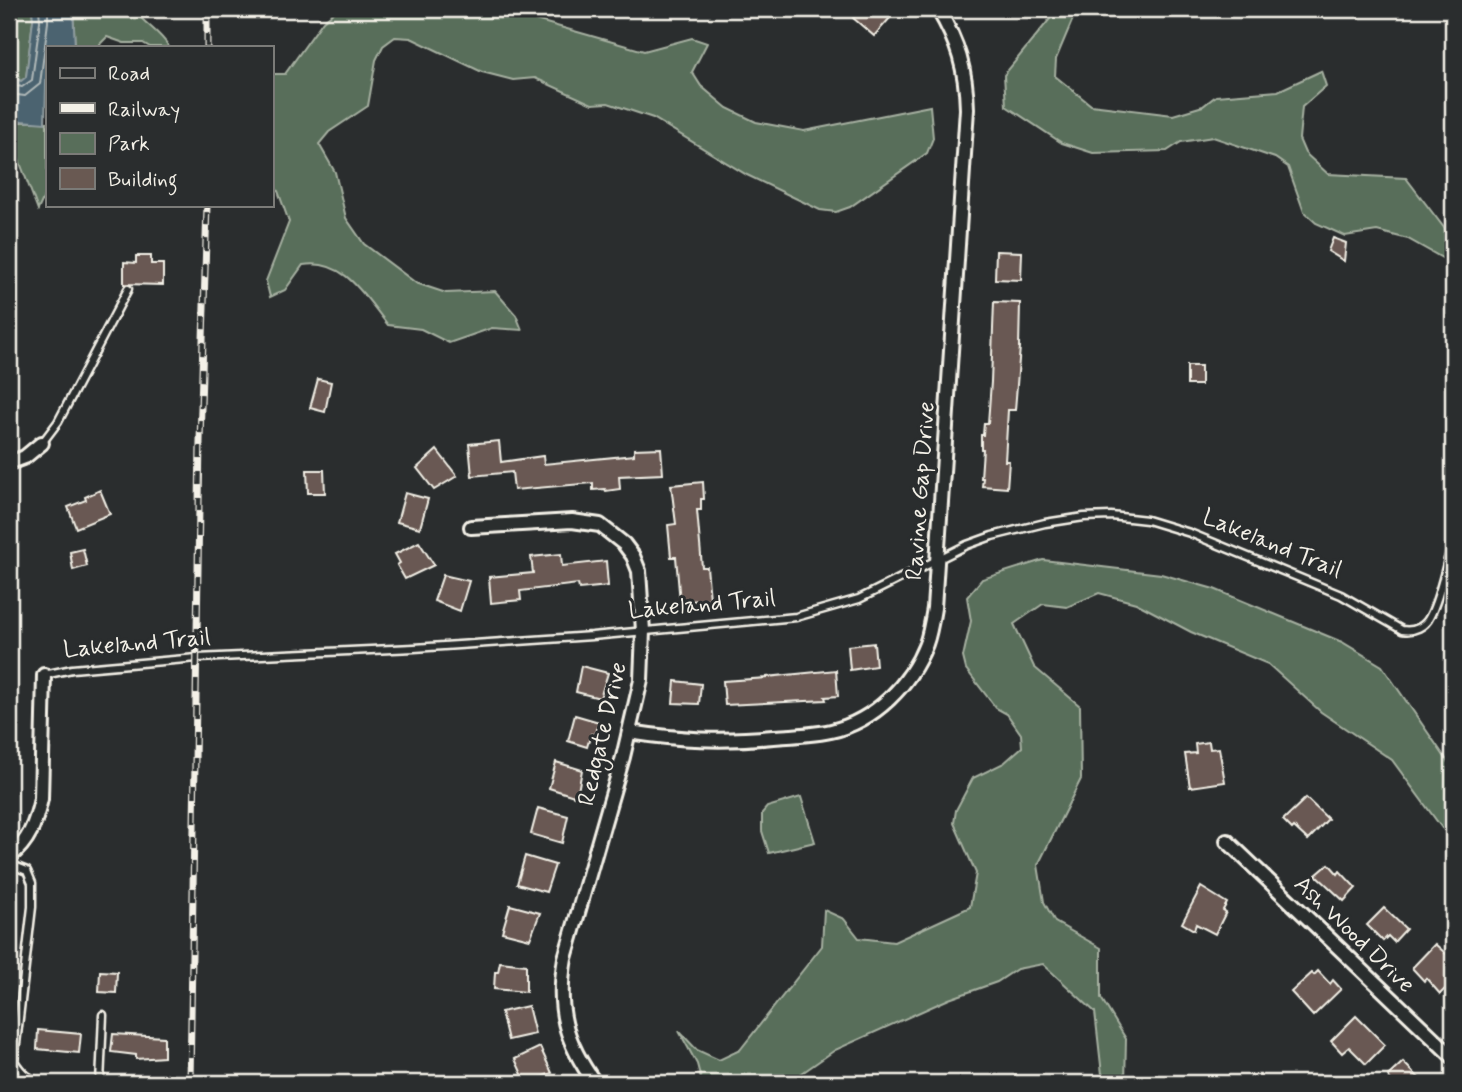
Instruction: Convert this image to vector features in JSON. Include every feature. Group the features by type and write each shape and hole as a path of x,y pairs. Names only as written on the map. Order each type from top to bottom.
{"street":[{"name":"Ravine Gap Drive","path":"629,732 687,740 732,741 833,731 858,722 881,707 902,686 916,666 927,642 934,608 938,561 967,108 962,57 938,9"},
{"path":"9,463 25,457 42,443"},
{"name":"Redgate Drive","path":"471,527 572,521 600,525 624,544 639,571 643,631 641,680 561,976 560,996 570,1043 595,1083"},
{"name":"Lakeland Trail","path":"9,857 29,835 37,818 41,799 44,675"},
{"name":"Ash Wood Drive","path":"1227,841 1453,1057"}],"lane":[{"path":"42,443 58,422 128,289"},
{"name":"Lakeland Trail","path":"44,675 72,669 197,658 414,648 643,631 808,615 859,599 967,545 1018,528 1084,517 1131,517 1191,533 1341,595 1402,630 1410,631 1421,627 1430,617 1453,540"},
{"path":"9,864 27,871 32,883 32,907 14,1061 22,1074 30,1080 44,1083"},
{"path":"100,1083 103,1015"}],"green space":[{"path":"9,9 32,9 26,78 21,81 9,76"},
{"path":"73,9 134,9 168,46 124,43 107,37 101,46 75,46"},
{"path":"338,9 467,9 484,15 532,19 644,51 692,38 707,43 692,72 701,86 727,108 756,122 804,131 930,106 933,138 927,153 850,207 836,212 820,210 747,175 653,118 608,103 592,104 535,78 513,80 482,72 411,38 395,37 383,46 376,60 368,106 329,132 319,144 335,172 346,218 364,244 416,283 446,293 495,291 516,315 522,330 492,328 449,343 421,329 388,325 353,282 331,267 303,265 285,290 270,297 266,281 289,222 278,191 273,185 273,74 285,74 323,21"},
{"path":"1058,9 1074,9 1075,14 1056,59 1055,76 1091,105 1173,115 1203,106 1216,96 1278,91 1321,71 1326,86 1302,107 1299,139 1305,153 1328,174 1406,178 1445,229 1453,234 1453,264 1408,239 1377,231 1345,236 1316,223 1304,212 1288,167 1275,158 1213,137 1181,142 1167,151 1093,153 1062,143 1006,106 1004,75"},
{"path":"17,122 46,122 46,192 38,210 16,152"},
{"path":"1043,560 1161,574 1214,589 1342,642 1382,666 1453,769 1453,837 1442,828 1392,760 1321,712 1268,664 1191,632 1136,603 1099,593 1067,607 1043,604 1014,624 1034,667 1080,706 1081,779 1038,865 1044,902 1055,922 1101,948 1101,998 1126,1039 1125,1083 1103,1083 1095,1012 1043,964 1017,969 997,982 949,999 835,1050 791,1083 702,1083 697,1064 679,1031 697,1050 719,1060 740,1050 822,946 824,910 844,919 859,938 894,942 970,907 976,873 954,823 956,810 973,778 1004,763 1022,747 1021,734 1007,714 996,708 966,669 963,657 971,621 967,597 982,579"},
{"path":"801,797 815,842 769,853 762,831 762,813 767,807"}],"water":[{"path":"32,9 73,9 75,46 46,46 45,123 9,120 9,76 21,81 26,77"}],"building":[{"path":"861,9 898,9 874,36 853,18"},
{"path":"1333,238 1346,243 1344,261 1328,251"},
{"path":"996,251 1022,252 1021,280 995,279"},
{"path":"136,256 151,256 151,264 163,264 163,285 124,284 124,262 136,263"},
{"path":"994,302 1020,303 1015,410 1008,410 1005,461 1009,461 1007,488 982,486 981,478 981,435 984,423 988,423"},
{"path":"1187,366 1201,366 1201,385 1187,385"},
{"path":"318,379 331,382 325,412 310,408"},
{"path":"499,441 501,462 543,456 544,464 634,455 634,449 661,448 663,474 619,476 620,489 606,491 593,490 593,483 514,490 512,472 472,476 469,444"},
{"path":"437,450 457,476 434,490 417,468"},
{"path":"307,470 324,470 325,493 308,493"},
{"path":"703,482 704,499 701,499 701,510 697,510 702,567 707,567 710,599 680,602 676,557 671,557 668,525 676,524 671,485"},
{"path":"100,490 110,514 76,528 68,507 86,500 85,497"},
{"path":"405,493 428,499 420,528 397,522"},
{"path":"419,542 434,565 405,579 397,565 400,563 395,554"},
{"path":"83,549 87,566 73,570 70,552"},
{"path":"561,554 562,566 606,561 608,586 579,589 578,584 520,591 521,600 491,603 489,577 533,573 531,557"},
{"path":"443,575 469,581 460,611 434,601"},
{"path":"874,643 876,666 850,670 848,646"},
{"path":"581,666 608,673 600,698 576,692"},
{"path":"836,670 838,696 825,697 826,700 725,705 723,681"},
{"path":"675,681 701,684 699,704 673,703"},
{"path":"575,715 599,722 587,747 568,741"},
{"path":"1209,742 1210,749 1219,748 1225,782 1190,787 1185,754 1196,753 1195,744"},
{"path":"556,762 582,770 577,797 549,788"},
{"path":"1306,798 1328,819 1308,840 1283,820"},
{"path":"538,808 568,816 562,843 531,834"},
{"path":"525,856 555,865 546,892 517,884"},
{"path":"1329,864 1356,888 1344,901 1316,875"},
{"path":"1201,887 1227,903 1223,910 1226,912 1215,934 1196,924 1194,930 1182,923"},
{"path":"510,905 540,913 530,939 502,932"},
{"path":"1384,908 1406,929 1394,942 1388,936 1383,941 1367,925"},
{"path":"1435,944 1453,960 1453,981 1440,994 1426,978 1424,981 1412,968"},
{"path":"500,962 526,965 526,992 494,989 495,972 498,972"},
{"path":"100,971 117,972 116,993 99,992"},
{"path":"1318,971 1330,984 1333,980 1341,989 1313,1016 1291,992 1312,973 1314,975"},
{"path":"528,1006 535,1034 508,1040 501,1012"},
{"path":"1356,1016 1385,1045 1366,1064 1349,1047 1342,1053 1331,1041"},
{"path":"38,1030 81,1034 79,1053 37,1049"},
{"path":"113,1034 164,1037 164,1057 136,1059 136,1055 111,1052"},
{"path":"540,1047 552,1073 526,1083 515,1059"},
{"path":"1403,1062 1424,1083 1393,1083 1388,1076"}],"railway":[{"path":"207,9 207,46"},
{"path":"190,1083 200,441 207,206"}]}
